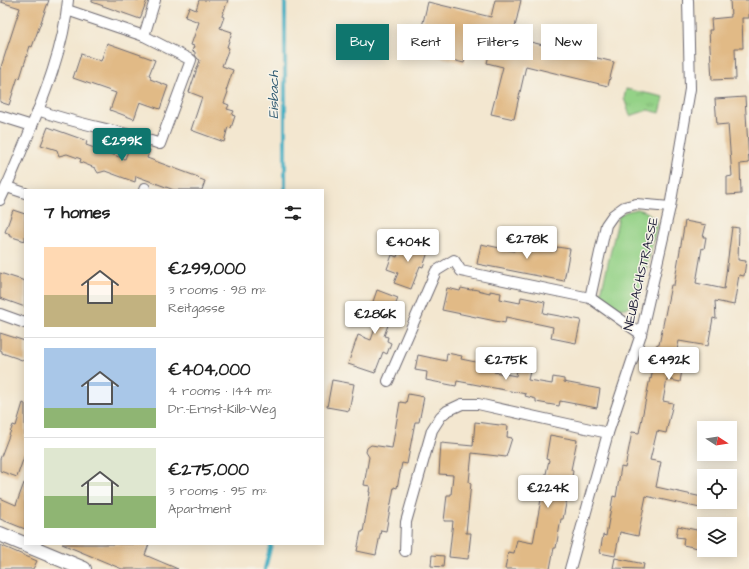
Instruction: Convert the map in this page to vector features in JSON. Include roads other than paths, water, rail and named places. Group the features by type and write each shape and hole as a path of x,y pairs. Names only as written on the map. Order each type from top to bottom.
{"street":[{"path":"144,36 155,0"},
{"name":"NEUBACHSTRASSE","path":"570,569 608,433 641,334 670,208 690,89 688,0"},
{"path":"0,200 7,187 38,110 58,52 66,23 68,5 144,36 191,60 160,144 134,135 62,119 38,110"},
{"path":"0,116 32,126"},
{"path":"7,187 24,193"},
{"path":"590,298 606,225 613,215 624,208 636,204 670,208"},
{"path":"388,380 436,271 454,260 461,271 590,298 641,334"},
{"path":"0,314 24,324"},
{"path":"405,551 406,522 432,430 441,416 447,411 462,404 478,404 608,433"},
{"path":"0,534 24,544"},
{"path":"26,545 84,569"}],"waterway":[{"name":"Eisbach","path":"285,0 285,189"},
{"name":"Eisbach","path":"265,569 271,545"}]}
